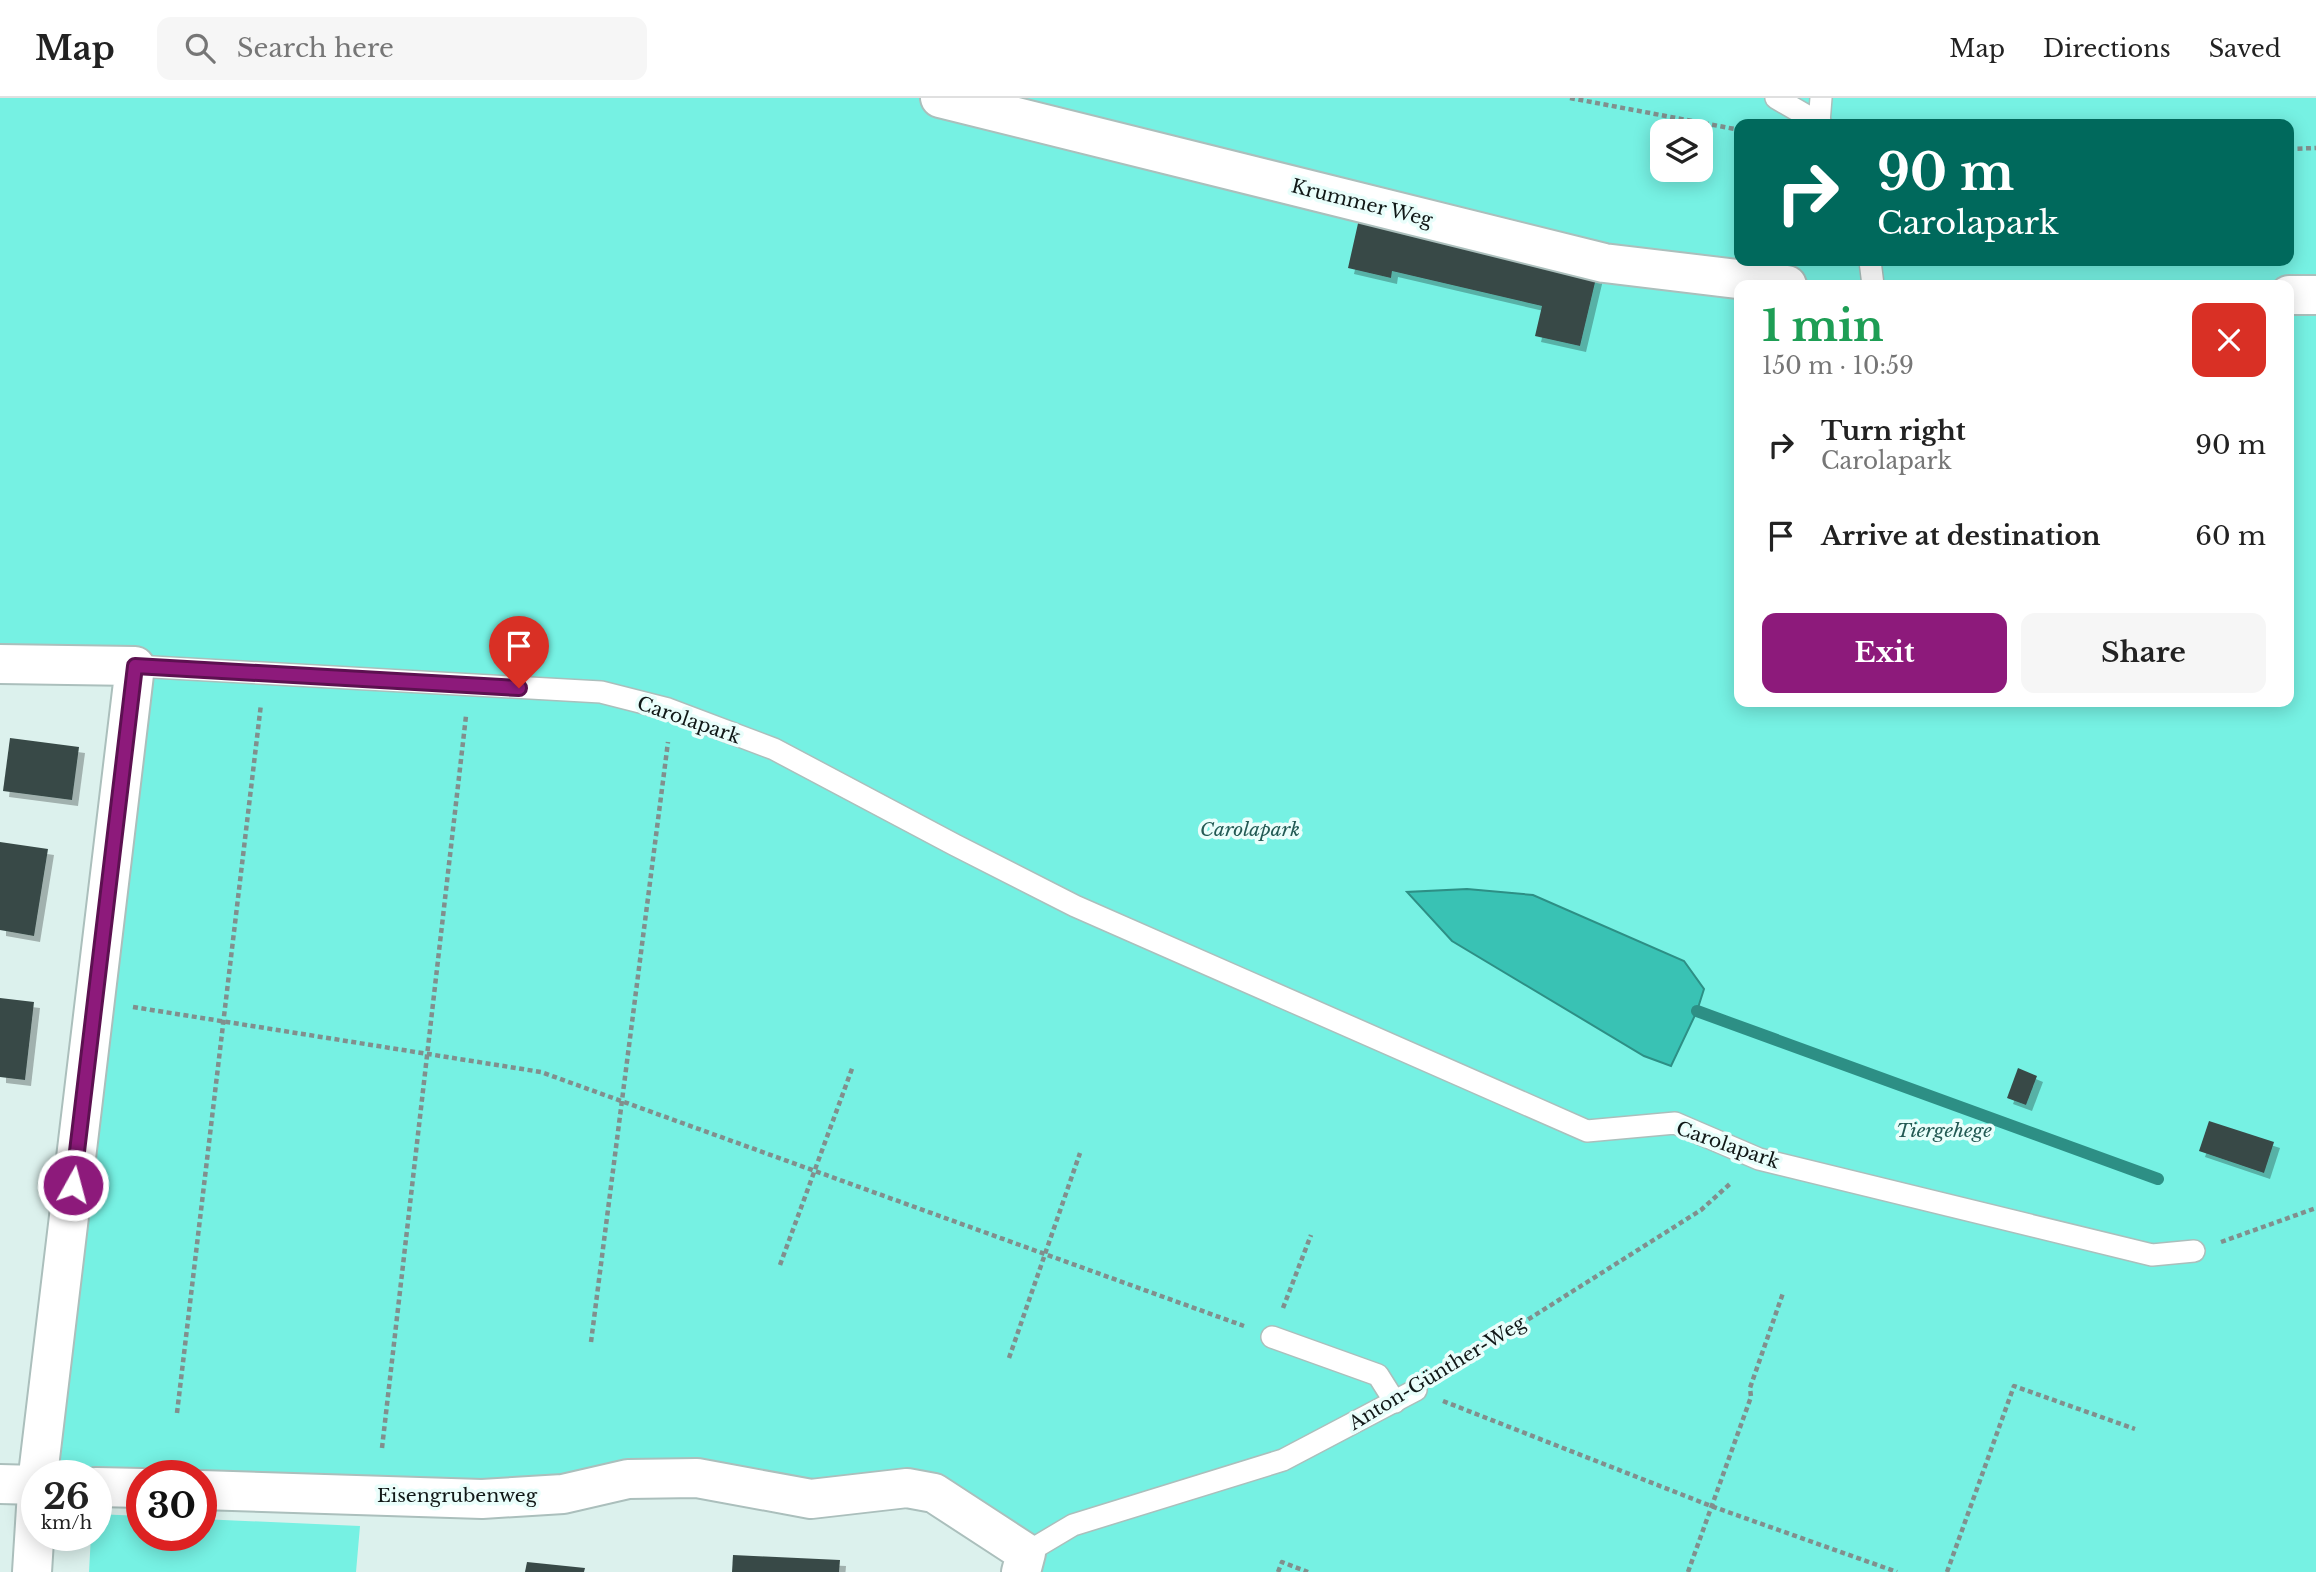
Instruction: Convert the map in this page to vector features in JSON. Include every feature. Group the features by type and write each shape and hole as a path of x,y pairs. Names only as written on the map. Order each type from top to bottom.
{"street":[{"name":"Krummer Weg","path":"940,98 1604,263 1745,280"},
{"path":"2294,295 2316,295"},
{"name":"Carolapark","path":"0,664 135,666"},
{"path":"40,1460 135,666"},
{"name":"Eisengrubenweg","path":"217,1491 482,1499 563,1494 628,1479 697,1478 811,1499 906,1488 933,1493 1024,1562"},
{"path":"0,1484 21,1485"},
{"path":"32,1572 33,1551"}],"lane":[{"path":"1776,98 1812,119"},
{"path":"1820,119 1821,98"},
{"name":"Carolapark","path":"135,666 601,692 668,709 774,749 1075,906 1587,1131 1675,1123 1759,1159 2151,1255 2194,1251"},
{"path":"1272,1337 1378,1375 1395,1402"},
{"name":"Anton-Günther-Weg","path":"1024,1562 1073,1525 1283,1460 1416,1390"}],"path":[{"path":"1570,98 1734,129"},
{"path":"2294,149 2316,148"},
{"path":"177,1413 261,704"},
{"path":"382,1448 467,704"},
{"path":"591,1342 669,734"},
{"path":"94,1000 541,1072 1272,1337 1311,1235"},
{"path":"780,1265 853,1066"},
{"path":"1009,1357 1080,1153"},
{"name":"Anton-Günther-Weg","path":"1416,1390 1700,1210 1759,1159"},
{"path":"2194,1251 2316,1208"},
{"path":"1688,1572 1751,1398 1750,1388 1783,1293"},
{"path":"1947,1572 2014,1386 2135,1429"},
{"path":"1416,1390 1711,1506 1897,1572"},
{"path":"1278,1572 1282,1562 1308,1572"}],"green space":[{"name":"Tiergehege","path":"0,98 2316,98 2316,1572 1022,1572 934,1493 563,1494 217,1476 217,1460 126,1460 126,1475 112,1475 112,1460 46,1460 142,658 0,654"},
{"path":"112,1515 126,1515 126,1551 217,1551 217,1520 360,1526 356,1572 89,1572 90,1551 112,1551"}],"shaded area":[{"path":"1467,889 1533,895 1684,961 1704,989 1697,1011 1671,1066 1644,1056 1452,941 1407,892"}],"building":[{"path":"1359,219 1597,274 1580,346 1535,336 1542,306 1392,271 1391,278 1348,268"},
{"path":"10,738 79,747 72,800 3,791"},
{"path":"0,842 48,849 34,936 0,930"},
{"path":"0,998 34,1002 25,1080 0,1077"},
{"path":"2018,1068 2037,1076 2026,1105 2007,1098"},
{"path":"2209,1121 2274,1142 2264,1173 2199,1151"},
{"path":"733,1555 840,1560 839,1572 732,1572"},
{"path":"527,1562 585,1568 584,1572 525,1572"}],"waterway":[{"path":"1697,1011 2158,1179"}],"route":[{"path":"73,1185 135,666 519,688"}]}
